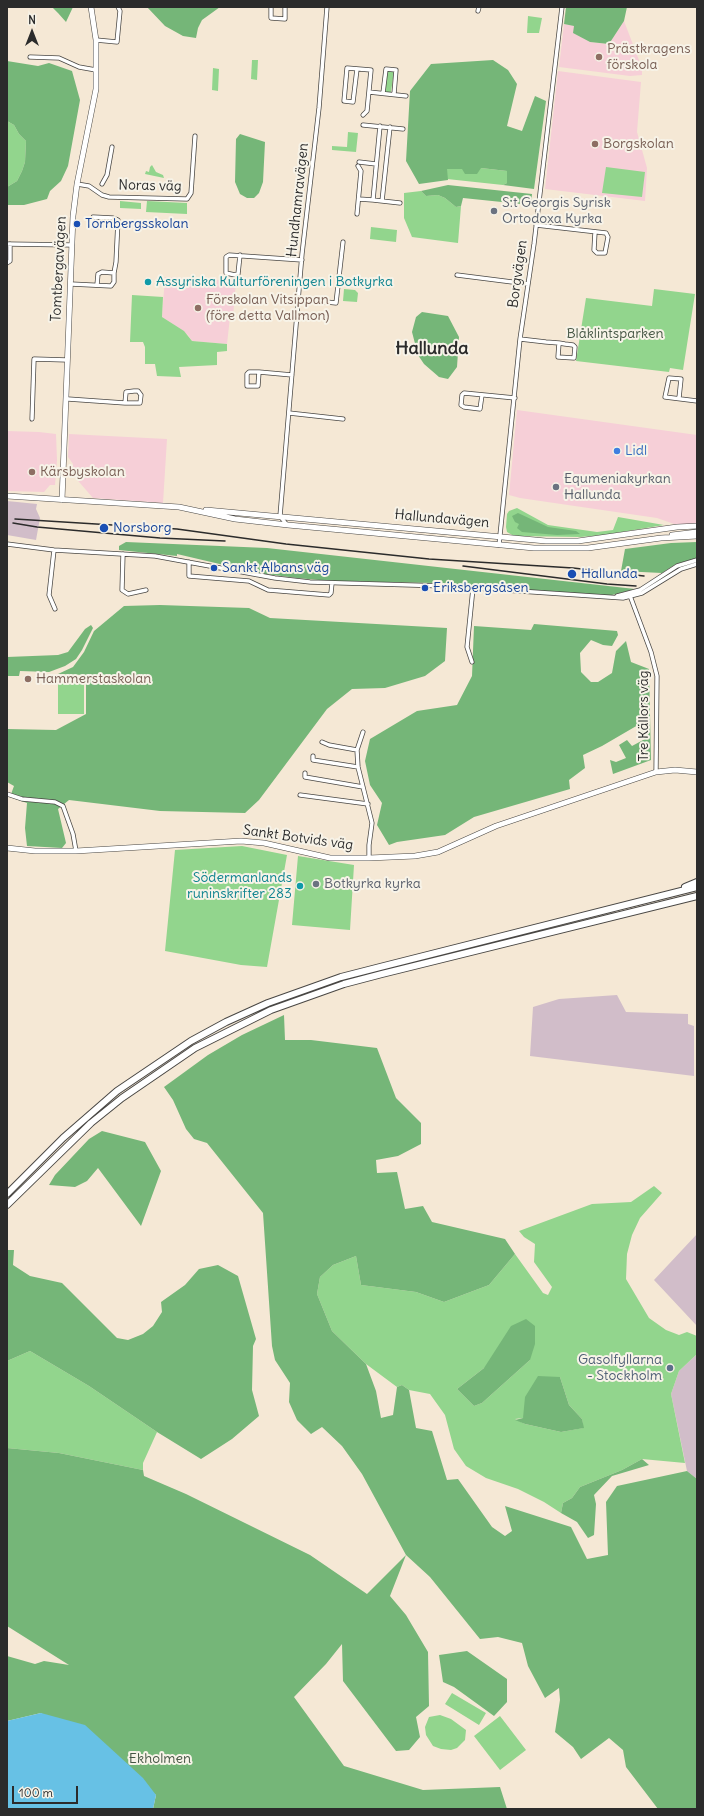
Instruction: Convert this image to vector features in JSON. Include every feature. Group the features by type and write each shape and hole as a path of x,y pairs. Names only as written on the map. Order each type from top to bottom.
{"highway":[{"path":"652,899 697,882"},
{"path":"7,1194 63,1138 117,1091 191,1041 261,1006 341,977 697,887"},
{"path":"7,1205 85,1129 122,1098 195,1048 243,1023 293,1002 344,984 697,896"}],"main road":[{"name":"Tomtbergavägen","path":"62,500 74,205 92,110 96,70 96,40 91,7"},
{"name":"Hallundavägen","path":"7,496 122,502 185,509 280,516 546,541 578,540 677,527 697,526"},
{"name":"Hallundavägen","path":"185,509 288,525 534,548 571,549 604,547 662,538 697,536"},
{"name":"Hallundavägen","path":"662,538 685,532 697,532"},
{"name":"Sankt Botvids väg","path":"7,848 35,851 76,851 241,841 264,843 330,858 415,856 438,852 496,826 656,772 675,770 695,773"}],"street":[{"path":"96,40 117,42 120,11 118,7"},
{"path":"271,7 271,18 285,19 285,7"},
{"name":"Hundhamravägen","path":"280,516 298,299 319,108 327,7"},
{"name":"Borgvägen","path":"499,545 520,339 536,225 562,7"},
{"path":"30,57 59,58 78,67 96,70"},
{"path":"357,69 353,102 344,101 347,68 371,70 367,111 363,115"},
{"path":"383,93 386,69 396,70 394,94"},
{"path":"369,92 406,96"},
{"path":"363,124 403,128"},
{"path":"372,200 380,126"},
{"path":"382,201 390,127"},
{"name":"Noras väg","path":"77,184 89,186 102,195 109,197 187,199 191,193 195,136"},
{"path":"102,184 107,175 112,147"},
{"path":"357,214 361,171 358,164 376,164"},
{"path":"359,199 400,203"},
{"path":"70,284 113,286 118,220 116,218 93,217 91,220"},
{"path":"536,225 595,232 608,235 605,253 597,253 594,250 595,232"},
{"path":"298,299 336,303 343,242"},
{"path":"7,263 10,261 9,244 72,245"},
{"path":"240,255 238,274 226,274 227,256 240,255 302,260"},
{"path":"97,286 98,274 102,272 114,273"},
{"path":"457,275 528,284"},
{"path":"520,339 559,343 574,346 574,358 558,357 559,343"},
{"path":"32,419 34,359 67,360"},
{"path":"259,372 258,386 249,386 246,384 249,372 259,372 292,375"},
{"path":"679,398 681,379 668,378 665,397 697,401"},
{"path":"66,399 125,403 140,403 140,393 134,391 126,392 125,403"},
{"path":"482,395 480,409 464,407 461,405 462,395 464,393 515,398"},
{"path":"289,413 343,419"},
{"path":"271,523 280,516 288,525"},
{"path":"7,544 54,550 123,554 189,562 275,578 332,583 473,588 612,598 642,593 681,569 697,564"},
{"path":"54,550 49,595 55,609"},
{"path":"123,554 122,590 128,594 146,590"},
{"path":"630,595 677,566 697,560"},
{"path":"189,562 190,576 249,581 268,590 329,595 331,593 332,583"},
{"path":"472,662 467,647 473,588"},
{"name":"Tre Källors väg","path":"630,595 651,652 657,676 656,772"},
{"path":"363,732 357,750 358,767 372,823 369,858"},
{"path":"322,742 329,745 357,750"},
{"path":"313,756 313,760 358,767"},
{"path":"305,773 305,777 363,787"},
{"path":"7,794 22,799 55,802 63,806 73,834 76,851"},
{"path":"300,795 368,804"}],"shaded area":[{"name":"Prästkragens förskola","path":"624,21 642,68 642,75 630,76 559,67 564,24 575,26 574,33 590,42 609,44"},
{"name":"Borgskolan","path":"558,71 641,82 637,132 647,168 645,201 545,189"},
{"name":"Förskolan Vitsippan (före detta Vallmon)","path":"165,277 236,281 233,317 230,317 227,344 192,341 188,335 162,317"},
{"path":"517,410 697,435 697,524 677,525 657,518 520,498 509,495"},
{"name":"Kärsbyskolan","path":"7,431 56,434 57,460 55,485 50,485 44,492 7,491"},
{"path":"69,434 167,439 163,503 93,498 73,475 73,464 68,457"},
{"path":"7,501 37,504 36,509 40,518 36,540 7,535"},
{"path":"617,995 626,1012 688,1014 688,1024 694,1026 694,1076 530,1056 533,1007 559,999"},
{"path":"697,1234 697,1326 654,1280"},
{"path":"697,1354 697,1479 687,1471 671,1394 679,1371"}],"green space":[{"path":"52,7 73,7 66,22"},
{"path":"147,7 220,7 202,20 198,28 196,38 183,36 165,26"},
{"path":"566,7 627,7 624,21 609,44 590,42 573,33 574,26 564,24"},
{"path":"528,16 542,18 539,33 527,33"},
{"path":"252,60 258,60 257,80 251,79"},
{"path":"493,60 508,70 517,84 507,126 522,131 535,96 546,101 534,189 503,185 507,183 507,171 481,168 477,174 465,174 462,169 447,169 448,180 419,184 406,161 410,91 431,64"},
{"path":"7,61 38,66 49,63 72,71 80,100 68,166 61,181 50,191 47,199 24,205 7,205 7,187 17,181 22,171 25,162 26,141 19,134 14,125 7,121"},
{"path":"213,68 219,69 218,91 212,90"},
{"path":"387,70 394,71 391,92 385,92"},
{"path":"7,121 14,125 19,134 26,141 25,162 22,171 17,181 7,187"},
{"path":"348,132 358,133 356,152 332,150 332,146 347,147"},
{"path":"240,134 265,142 263,182 259,193 254,198 247,198 240,194 235,182 236,139"},
{"path":"152,165 156,172 163,175 164,178 145,174 146,171 149,172"},
{"path":"606,167 645,172 642,197 602,193"},
{"path":"481,168 507,171 507,183 503,185 447,179 447,169"},
{"path":"448,185 532,194 531,205 463,198 461,206 456,207 445,198 438,195 426,196 421,191"},
{"path":"421,191 426,196 438,195 445,198 456,207 461,206 458,243 412,237 404,218 404,193"},
{"path":"120,201 141,203 141,209 120,208"},
{"path":"147,201 187,203 187,214 146,212"},
{"path":"371,227 397,230 396,242 370,239"},
{"path":"344,289 355,290 358,293 357,302 343,301"},
{"name":"Blåklintsparken","path":"654,289 695,294 683,370 670,368 669,372 576,361 586,298 652,306"},
{"path":"132,295 163,297 162,317 184,331 192,341 227,344 227,351 217,352 217,365 179,367 181,377 157,376 155,364 145,364 145,347 143,342 130,342"},
{"path":"422,312 448,316 459,337 457,367 448,379 439,377 424,364 418,355 412,332 416,317"},
{"path":"517,508 548,525 597,532 613,530 618,517 664,525 604,535 580,537 514,536 507,532 507,514 509,511"},
{"path":"518,513 548,527 576,531 580,534 557,535 522,532 517,528 519,524 515,522 512,516"},
{"path":"126,542 267,548 635,589 612,595 595,595 435,583 330,581 297,578 258,573 177,554 177,556 119,550 119,546"},
{"path":"697,542 697,558 676,564 662,573 621,571 625,549 671,543"},
{"path":"160,605 249,608 270,618 447,628 445,661 425,676 385,688 352,689 327,709 259,800 245,813 160,811 69,800 58,809 66,843 62,848 27,846 25,828 27,803 10,797 14,786 7,782 7,729 56,730 86,714 86,675 58,674 73,667 84,652 94,631 124,606"},
{"path":"534,624 617,631 618,635 612,646 603,645 591,640 580,653 581,672 591,682 598,682 612,673 616,651 626,641 631,662 649,669 651,760 613,774 610,760 616,762 626,758 619,745 627,740 632,746 645,739 638,725 583,755 585,768 569,780 570,789 474,817 445,835 397,842 389,845 377,825 382,803 370,785 365,761 370,739 417,711 457,705 472,676 474,626 531,630"},
{"path":"91,625 93,628 82,650 76,659 65,666 49,672 20,671 19,676 7,676 7,657 58,655 68,652 85,629"},
{"path":"58,678 84,678 84,714 58,714"},
{"path":"242,846 287,855 267,967 241,965 165,951 175,850"},
{"path":"298,856 354,865 350,930 292,925"},
{"path":"284,1015 285,1040 311,1040 377,1048 396,1098 421,1123 421,1144 398,1156 376,1160 377,1173 397,1172 405,1209 423,1206 432,1222 505,1239 515,1254 489,1285 444,1302 416,1292 361,1285 356,1256 333,1265 320,1277 317,1294 332,1331 366,1364 376,1391 381,1418 393,1415 397,1387 402,1385 409,1390 416,1428 432,1431 447,1480 458,1479 492,1527 505,1536 512,1531 505,1506 571,1527 587,1559 608,1555 606,1502 617,1486 687,1471 697,1479 697,1809 658,1809 626,1767 623,1750 609,1738 581,1759 573,1747 555,1732 560,1700 559,1688 545,1698 528,1666 522,1643 498,1637 480,1639 430,1577 406,1555 362,1474 342,1446 322,1427 311,1434 297,1420 289,1402 290,1383 275,1360 272,1346 263,1213 207,1143 194,1139 186,1129 173,1100 164,1087 208,1055 242,1035"},
{"path":"102,1131 145,1142 161,1171 141,1226 98,1168 87,1181 75,1187 49,1185 55,1175 89,1139"},
{"path":"654,1186 662,1193 640,1218 632,1235 627,1254 626,1279 649,1318 666,1330 679,1335 687,1332 697,1336 697,1354 679,1371 671,1394 685,1463 642,1459 622,1470 580,1487 572,1498 563,1503 561,1513 544,1502 518,1489 486,1478 466,1466 454,1449 445,1415 430,1394 409,1390 402,1385 397,1387 366,1364 332,1331 317,1294 320,1277 333,1265 356,1256 361,1285 416,1292 444,1302 489,1285 515,1254 543,1293 548,1295 552,1287 534,1262 535,1244 524,1237 519,1231 592,1204 631,1202","holes":["530,1360 482,1403 474,1406 457,1389 484,1368","560,1377 569,1405 582,1419 583,1428 561,1432 525,1424 515,1419 523,1418"]},
{"path":"7,1250 14,1250 13,1265 30,1276 62,1283 117,1338 128,1340 143,1334 153,1326 162,1312 161,1302 185,1285 199,1269 218,1265 238,1276 256,1339 253,1346 252,1390 259,1416 232,1439 201,1459 157,1432 89,1386 30,1351 7,1361"},
{"path":"526,1319 535,1326 535,1344 530,1360 482,1403 474,1406 457,1389 484,1368 511,1326"},
{"path":"30,1351 89,1386 157,1432 143,1463 143,1470 59,1453 7,1448 7,1361"},
{"path":"538,1376 560,1377 569,1405 582,1419 584,1428 561,1432 525,1424 515,1420 523,1418 525,1397"},
{"name":"Ekholmen","path":"7,1448 59,1453 143,1470 144,1476 186,1494 310,1555 367,1594 406,1555 390,1596 406,1615 428,1652 429,1706 416,1717 420,1737 409,1750 396,1751 343,1681 342,1644 326,1664 294,1697 344,1766 423,1790 500,1787 507,1809 153,1809 156,1795 41,1713 7,1721 7,1656 35,1664 44,1661 69,1665 7,1626"},
{"path":"642,1459 649,1465 612,1476 594,1495 596,1504 594,1535 588,1538 577,1522 561,1513 563,1503 572,1498 580,1487 622,1470"},
{"path":"467,1651 507,1679 507,1702 494,1716 454,1687 443,1682 439,1655"},
{"path":"452,1693 486,1713 479,1725 445,1704"},
{"path":"440,1715 451,1719 466,1730 465,1740 457,1748 451,1750 433,1746 426,1735 425,1727 429,1717"},
{"path":"500,1716 526,1750 500,1770 474,1736"}],"water":[{"path":"41,1713 85,1725 143,1778 156,1795 153,1809 7,1809 7,1721"}],"railway":[{"path":"15,519 177,529 286,544 429,559 573,568 644,576"},
{"path":"13,523 37,527 160,538 225,541"},
{"path":"463,566 607,584 636,586"}],"place":[{"name":"Prästkragens förskola","path":"599,57"},
{"name":"Borgskolan","path":"595,144"},
{"name":"S:t Georgis Syrisk Ortodoxa Kyrka","path":"494,211"},
{"name":"Tornbergsskolan","path":"77,224"},
{"name":"Assyriska Kulturföreningen i Botkyrka","path":"148,282"},
{"name":"Förskolan Vitsippan (före detta Vallmon)","path":"198,308"},
{"name":"Lidl","path":"617,451"},
{"name":"Kärsbyskolan","path":"32,472"},
{"name":"Equmeniakyrkan Hallunda","path":"556,487"},
{"name":"Norsborg","path":"104,528"},
{"name":"Sankt Albans väg","path":"214,568"},
{"name":"Hallunda","path":"572,574"},
{"name":"Eriksbergsåsen","path":"425,588"},
{"name":"Hammerstaskolan","path":"28,679"},
{"name":"Botkyrka kyrka","path":"316,884"},
{"name":"Södermanlands runinskrifter 283","path":"300,886"},
{"name":"Gasolfyllarna - Stockholm","path":"670,1368"}],"district":[{"name":"Hallunda","path":"432,349"}]}
